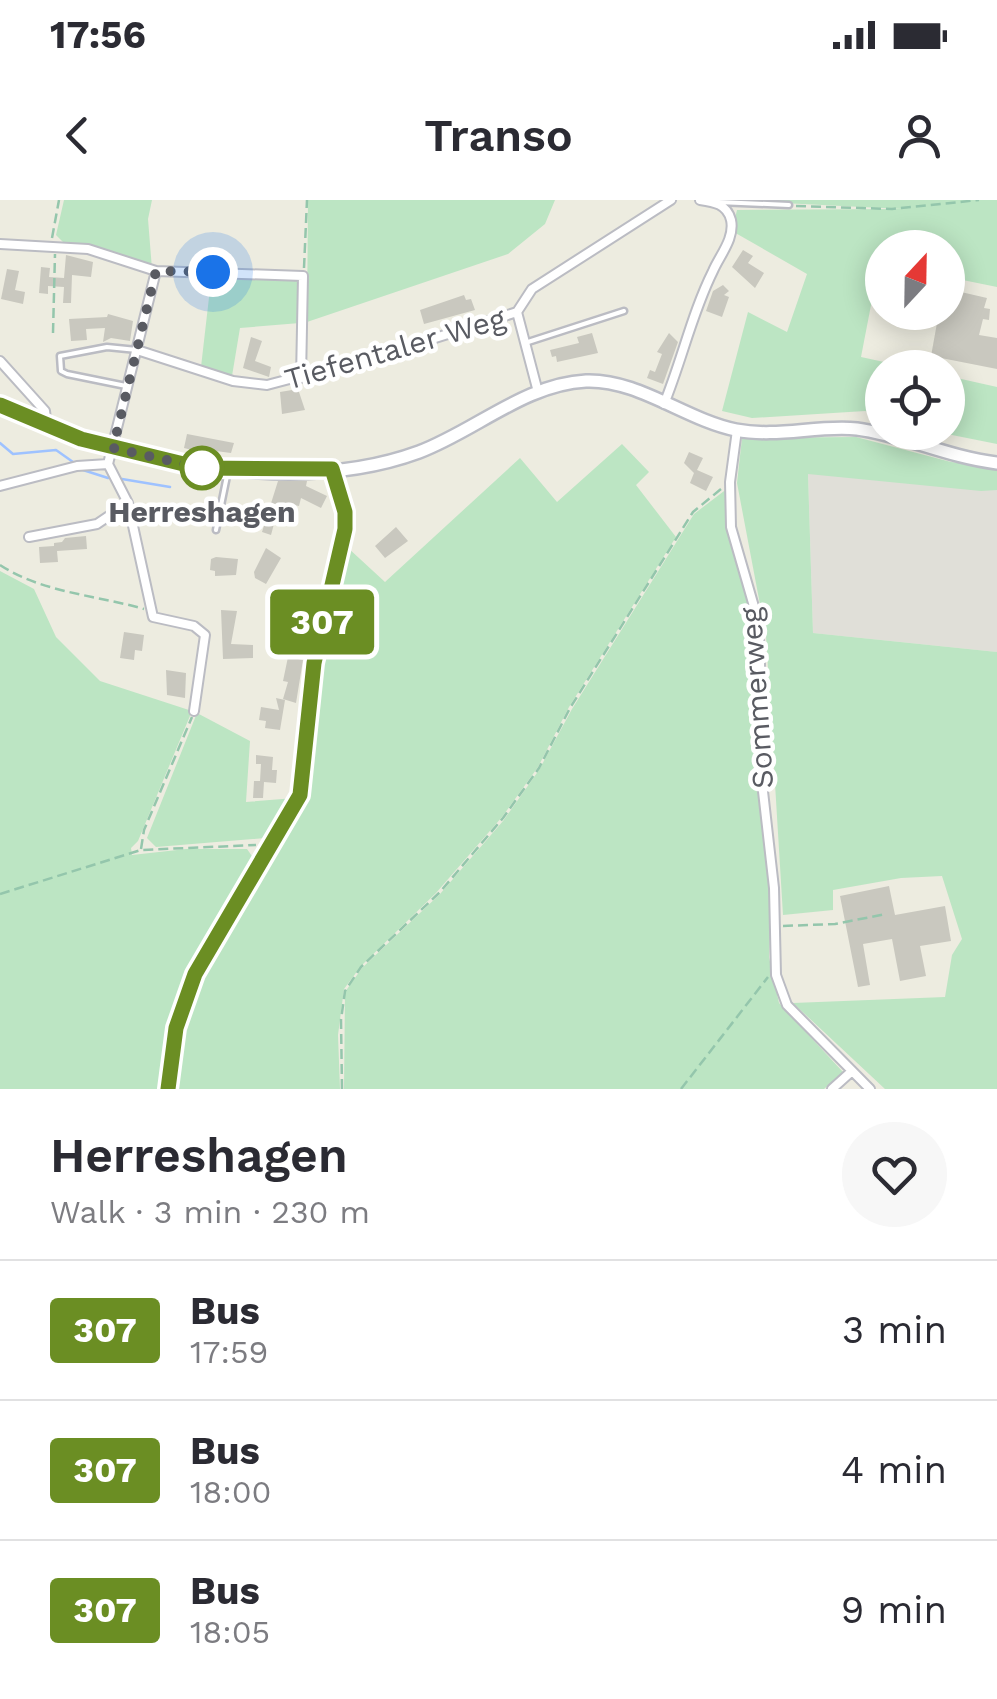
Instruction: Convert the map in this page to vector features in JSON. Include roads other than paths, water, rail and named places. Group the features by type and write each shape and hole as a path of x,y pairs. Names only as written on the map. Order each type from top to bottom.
{"main road":[{"path":"0,404 47,427 113,448 228,471 332,469 376,464 417,453 538,392 588,381 627,388 736,430 773,434 852,429 948,456 997,462"}],"street":[{"path":"517,312 532,290 671,200"},
{"path":"664,404 712,273 728,241 730,219 716,202 700,200"},
{"path":"0,244 88,249 156,271 303,276 301,378"},
{"path":"156,271 108,464 128,503 150,611 156,620 194,626 205,635 194,711"},
{"name":"Tiefentaler Weg","path":"137,350 233,381 267,385 517,312 538,392"},
{"path":"0,361 45,411 47,427"},
{"name":"Sommerweg","path":"736,430 730,482 731,527 756,610 760,648 760,766 780,991 852,1071"},
{"path":"0,486 78,466 108,464"},
{"path":"168,1089 176,1028 195,974 300,795 310,688 345,529 345,512 332,469"},
{"path":"29,537 97,524 128,503"},
{"path":"832,1089 852,1071 870,1089"}],"lane":[{"path":"716,202 788,206"},
{"path":"525,343 624,311"},
{"path":"128,387 66,374 61,371 60,356 107,347 137,350"},
{"path":"216,530 228,471"}],"waterway":[{"path":"0,443 13,454 56,450 73,462"},
{"path":"83,470 108,478"},
{"path":"122,479 170,487"}],"place":[{"name":"Herreshagen","path":"202,468"}]}
